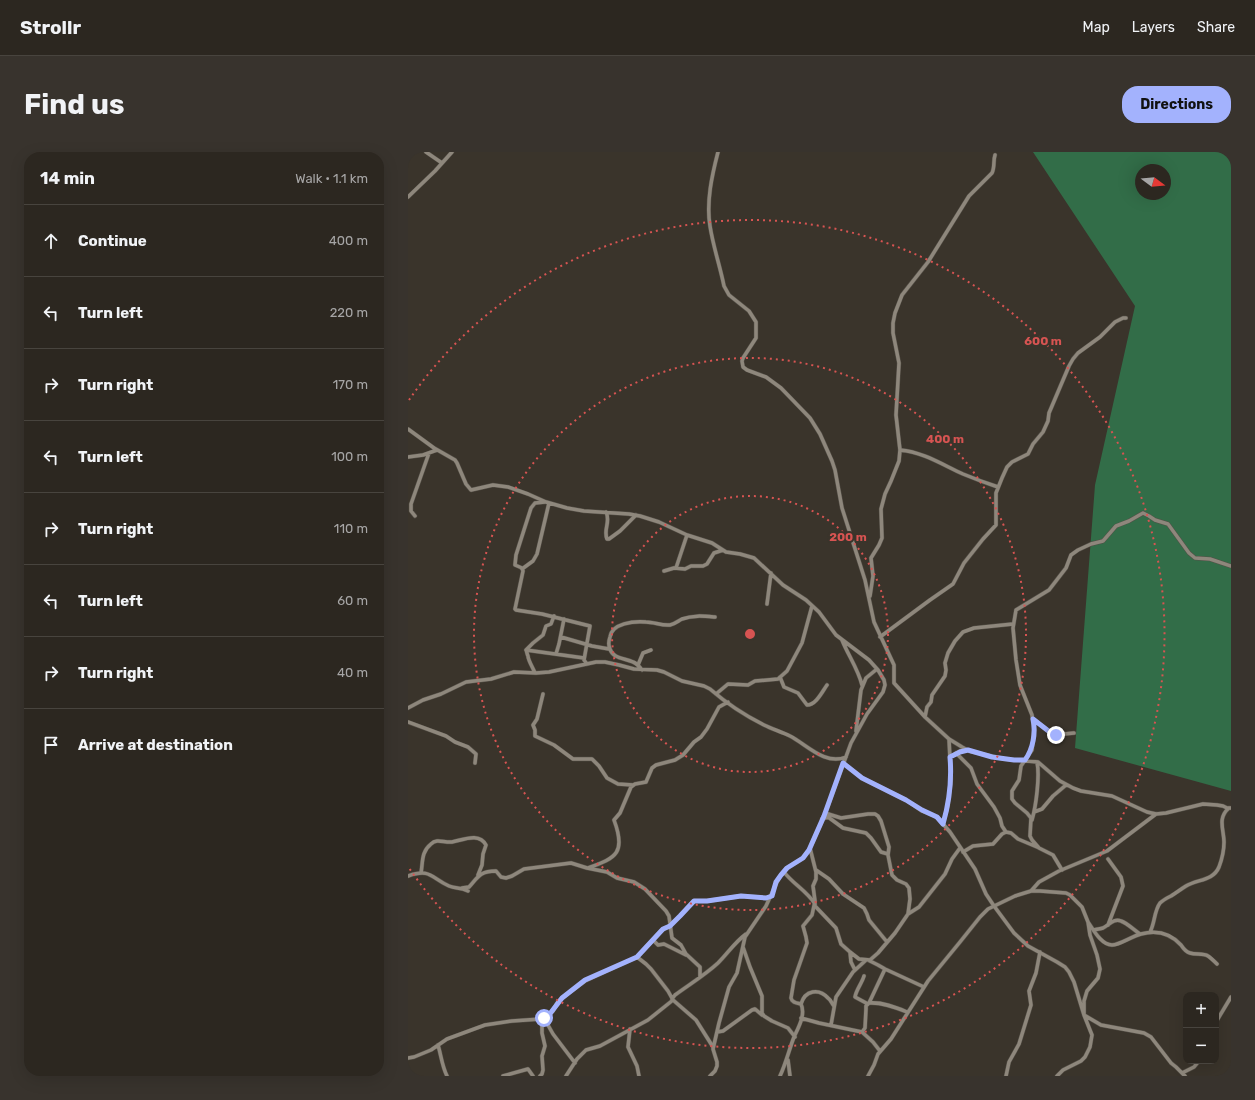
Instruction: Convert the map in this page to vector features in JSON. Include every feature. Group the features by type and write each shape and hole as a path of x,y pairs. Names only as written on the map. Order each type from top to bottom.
{"street":[{"path":"426,152 442,163"},
{"path":"409,195 452,152"},
{"path":"718,152 711,189 709,212 710,226 724,286 729,294 749,311 756,322 757,328 756,338 743,358 743,367 766,377 781,388 810,418 820,434 832,461 842,508 864,576 874,622 895,668 894,683 924,717 949,739 968,750 992,757 1037,762 1044,766 1066,785 1081,791 1117,798 1138,809 1156,814 1203,804 1230,808"},
{"path":"870,600 873,576 871,558 882,538 881,509 884,494 900,462 896,415 899,363 893,333 893,323 897,308 902,295 928,262 969,196 994,170 995,154"},
{"path":"880,637 955,582 964,563 996,525 996,493 998,488 1012,462 1028,454 1033,444 1043,432 1048,421 1049,413 1073,359 1078,353 1100,337 1115,322 1126,318"},
{"path":"408,429 458,463 466,484 471,490 493,486 508,486 548,503"},
{"path":"408,457 437,450"},
{"path":"900,450 923,455 970,477 998,488"},
{"path":"415,516 411,511 411,504 429,453"},
{"path":"522,569 516,566 515,561 526,521 533,505 538,502 584,511 636,515 659,522 687,535 712,543 729,553 754,558 783,585 822,615 832,630 842,640 864,655 877,669 885,683 883,692 867,714 855,736 810,847 803,858 784,872 776,882 772,896 747,934 737,973 729,987 713,1047 717,1066 715,1071 710,1076"},
{"path":"522,569 533,560 537,554 548,503"},
{"path":"606,512 608,518 606,535 609,539 620,531 636,515"},
{"path":"1040,848 1030,836 1031,818 1028,813 1013,801 1012,794 1012,791 1019,780 1021,766 1030,753 1034,729 1033,719 1019,678 1013,633 1016,610 1049,590 1066,568 1072,554 1086,546 1103,541 1116,526 1143,513 1155,520 1168,524 1188,553 1192,556 1231,566"},
{"path":"676,568 687,535"},
{"path":"664,571 676,568 685,569 691,566 703,566 707,564 714,553 723,550"},
{"path":"522,569 522,578 515,610 554,616 590,626 584,658 586,664"},
{"path":"767,604 771,573"},
{"path":"716,694 728,684 747,685 755,682 776,679 787,672 802,642 812,606"},
{"path":"526,650 543,635 546,626 551,623 554,616"},
{"path":"642,670 634,662 614,655 610,649 610,633 617,626 638,622 665,625 697,616 715,617"},
{"path":"556,654 564,619"},
{"path":"924,717 927,707 932,702 932,695 945,676 945,663 948,653 955,641 963,632 974,628 1013,624"},
{"path":"561,637 586,645 610,649"},
{"path":"842,640 859,674 862,686"},
{"path":"526,650 584,658"},
{"path":"526,650 535,673"},
{"path":"638,665 643,653 650,650"},
{"path":"408,708 466,682 490,679 514,672 549,672 586,664 605,662 630,668 664,672 682,680 704,686 741,712 763,725 789,735 821,755 837,760 846,757"},
{"path":"855,736 862,686 866,678 877,669"},
{"path":"780,677 784,687 798,693 807,705 812,705 827,685"},
{"path":"543,694 537,720 533,726 535,736 554,745 573,759 592,760 605,776 618,784 633,785 646,782 652,768 656,764 675,760 680,757 707,729 719,707 728,702"},
{"path":"1033,719 1054,735 1074,733"},
{"path":"408,722 446,736 455,742 468,747 476,754 475,763"},
{"path":"943,824 951,779 949,739"},
{"path":"950,757 956,753 968,750"},
{"path":"956,753 971,768 977,784 994,807 1006,832 1011,833 1018,839 1053,855 1062,870"},
{"path":"1031,823 1034,812 1038,775 1037,762"},
{"path":"843,763 862,778 937,817 950,832 974,869 986,894 1014,933 1028,946 1065,967 1069,972 1074,982 1092,1035 1092,1041 1088,1053 1081,1061 1063,1070 1057,1076"},
{"path":"587,868 613,858 616,854 619,846 619,836 614,820 620,813 628,792 633,785"},
{"path":"1034,812 1042,809 1053,796 1066,785"},
{"path":"1150,932 1158,908 1162,901 1186,886 1208,878 1216,873 1220,866 1223,854 1223,815 1225,811 1230,808"},
{"path":"825,813 841,818 868,814 876,815 881,821 890,849 888,854 892,875 910,888 908,914 896,933 878,953 855,970 836,997 830,1025"},
{"path":"1031,891 1039,882 1062,870 1107,851 1156,814"},
{"path":"822,819 828,817 843,828 866,834 871,838 881,852 888,854"},
{"path":"963,852 972,846 994,843 1002,834 1006,832"},
{"path":"421,873 422,856 431,843 436,841 451,842 478,838 486,845 482,865 476,880"},
{"path":"801,1004 791,1000 791,992 807,943 803,926 812,915 815,905 813,886 816,879 816,870 810,847"},
{"path":"908,914 918,908 930,893 960,848"},
{"path":"1108,859 1121,877 1123,886 1108,924"},
{"path":"408,876 428,873 451,887 462,888 469,887 480,874 496,871 501,877 506,878 524,869 571,863 607,872 618,878 638,884 666,911 672,938 681,945 684,952 700,968 700,977"},
{"path":"816,870 829,879 843,894 864,908 869,920 887,942"},
{"path":"784,872 793,882 807,893 815,905 836,928 841,944 857,958 867,960 924,987"},
{"path":"462,888 468,891"},
{"path":"868,1076 880,1051 891,1039 924,987 980,917 988,909 1015,896 1031,891 1047,891 1070,894 1082,907 1088,922 1090,936 1100,969 1098,978 1085,996 1084,1015"},
{"path":"408,1058 431,1050 447,1039 485,1025 543,1018 549,1015 562,998 585,980 637,957 663,929 670,926 694,901 707,901 741,896 766,898 772,896"},
{"path":"1094,930 1103,928 1113,921 1118,920 1122,921 1132,930 1140,934"},
{"path":"1088,922 1106,943 1112,945 1140,934 1150,932 1162,933 1169,936 1189,953 1208,956 1217,964"},
{"path":"566,1076 581,1054 586,1050 600,1046 648,1020 676,995 718,963 734,946 737,940 747,934"},
{"path":"653,940 658,945 664,944 689,957"},
{"path":"743,947 762,996 762,1010 764,1016"},
{"path":"850,952 851,962 855,970"},
{"path":"1006,1076 1009,1062 1018,1044 1031,1005 1028,991 1036,973 1040,952"},
{"path":"637,957 651,969 673,999 692,1016 713,1047"},
{"path":"862,1032 866,1028 866,1009 885,969"},
{"path":"864,976 855,996 857,999 869,1004 893,1006 907,1012"},
{"path":"780,1076 788,1059 794,1037 797,1032 803,1009 801,1004 803,1000 809,993 815,991 825,995 834,1006"},
{"path":"1219,1017 1231,997"},
{"path":"717,1032 723,1031 755,1009 764,1016 788,1028 794,1037"},
{"path":"1084,1015 1101,1025 1144,1033 1151,1037 1171,1063 1184,1074 1196,1064"},
{"path":"543,1018 575,1063"},
{"path":"540,1076 544,1070 542,1056 545,1046 542,1033 543,1018"},
{"path":"801,1018 862,1032 880,1051"},
{"path":"630,1029 628,1047 637,1066 639,1076"},
{"path":"438,1045 447,1076"},
{"path":"788,1059 790,1076"},
{"path":"503,1076 528,1069 533,1076"}],"green space":[{"path":"1033,152 1231,152 1231,791 1075,748 1095,485 1135,306"}],"route":[{"path":"544,1018 549,1015 562,998 585,980 637,957 663,929 670,926 692,902 746,895 766,898 772,896 776,882 781,875 787,868 798,862 807,854 824,816 843,763 862,778 937,817 943,824 950,791 950,757 956,753 968,750 992,757 1020,761 1025,760 1032,747 1034,729 1033,719 1051,733 1056,735"}]}
